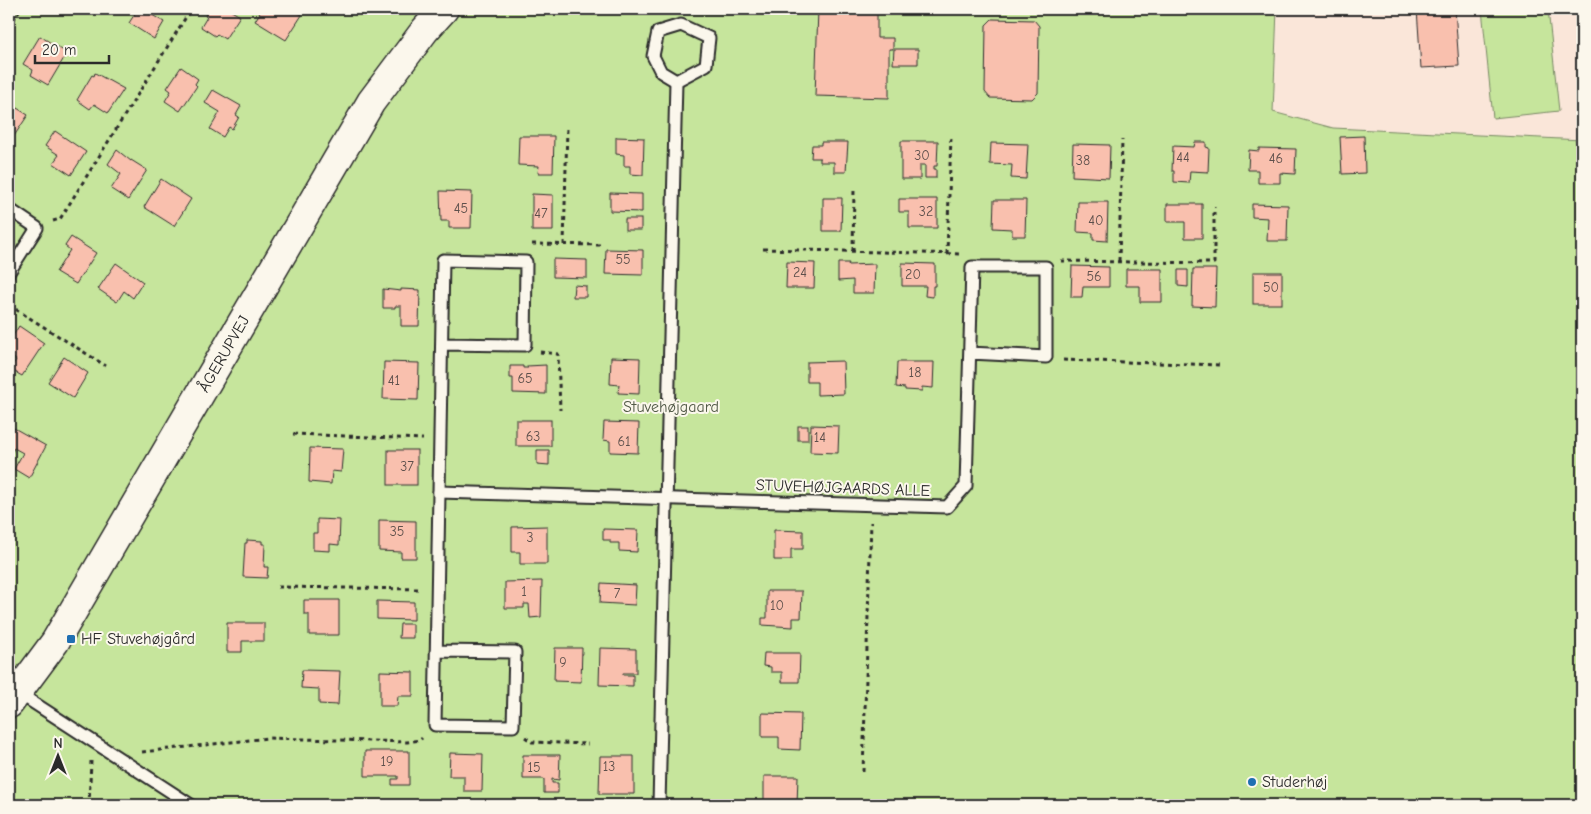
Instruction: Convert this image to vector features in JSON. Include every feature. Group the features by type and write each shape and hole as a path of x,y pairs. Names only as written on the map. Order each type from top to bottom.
{"street":[{"name":"ÅGERUPVEJ","path":"12,694 56,642 371,102 424,30 444,9"}],"lane":[{"path":"681,25 709,38 706,65 676,81 661,72 653,56 658,32 681,25"},
{"path":"659,805 676,81"},
{"path":"9,209 37,228 9,272"},
{"path":"436,650 515,652 513,726 435,725 436,650 437,589 442,344 443,260 526,262 525,346 442,344"},
{"path":"970,353 1046,357 1046,267 972,267"},
{"name":"STUVEHØJGAARDS ALLE","path":"439,492 947,507 966,486 972,267"},
{"path":"12,694 91,740 191,805"}],"path":[{"path":"9,27 20,9"},
{"path":"37,228 60,219 191,9"},
{"path":"564,245 567,127"},
{"path":"947,254 951,136"},
{"path":"1119,261 1122,140"},
{"path":"853,251 854,189"},
{"path":"1046,267 1062,260 1214,263 1214,207"},
{"path":"523,262 524,244 604,246"},
{"path":"763,249 965,254 972,267"},
{"path":"9,305 106,366"},
{"path":"525,338 538,352 558,354 560,410"},
{"path":"1046,345 1064,361 1220,364"},
{"path":"293,434 440,439"},
{"path":"863,772 871,505"},
{"path":"278,587 437,589"},
{"path":"116,756 268,738 407,742 420,740 435,725"},
{"path":"513,726 532,742 588,744"},
{"path":"89,805 91,740"}],"green space":[{"name":"Stuvehøjgaard","path":"9,9 1277,9 1273,112 1333,128 1582,140 1582,805 9,805"},
{"path":"1482,9 1548,9 1559,111 1493,118"}],"building":[{"path":"138,9 142,9 164,22 154,39 129,23"},
{"path":"209,9 228,9 240,16 225,39 217,34 215,36 201,27"},
{"path":"262,9 292,9 302,15 286,40 255,21"},
{"path":"818,9 877,9 877,38 893,38 893,49 889,49 889,98 815,96"},
{"path":"1417,9 1455,9 1459,66 1421,68"},
{"path":"992,19 1034,20 1039,26 1038,93 1032,99 990,98 985,92 986,25"},
{"path":"40,36 67,53 48,85 31,75 33,70 23,64"},
{"path":"894,49 918,49 918,64 893,64"},
{"path":"181,67 198,79 195,84 197,86 180,111 165,101 171,91 167,88"},
{"path":"95,73 124,89 108,113 94,104 90,109 77,100"},
{"path":"213,90 241,106 236,115 239,117 232,129 229,127 223,137 210,129 220,112 205,103"},
{"path":"9,103 28,115 10,142 9,142"},
{"path":"55,131 86,152 71,175 53,163 59,155 45,146"},
{"path":"519,136 554,136 553,173 538,173 539,166 518,165"},
{"path":"1364,136 1365,173 1342,174 1340,137"},
{"path":"616,137 644,138 643,175 630,174 630,166 624,166 624,155 616,154"},
{"path":"901,141 938,141 937,166 934,166 936,178 925,178 925,165 920,165 920,179 901,179"},
{"path":"821,142 848,142 846,172 834,172 834,162 820,162 820,158 811,158 812,145 821,145"},
{"path":"1195,142 1206,142 1206,147 1209,148 1208,172 1190,171 1189,183 1174,182 1174,171 1172,171 1173,146 1194,147"},
{"path":"991,143 1028,144 1026,179 1011,178 1012,165 990,164"},
{"path":"1073,144 1110,145 1109,178 1072,176"},
{"path":"1259,148 1296,149 1295,174 1280,173 1280,183 1258,183 1258,170 1248,170 1249,150 1259,151"},
{"path":"117,150 147,170 128,200 111,189 121,174 108,164"},
{"path":"161,179 191,199 174,226 144,207"},
{"path":"440,191 472,192 471,228 449,228 449,221 441,221"},
{"path":"610,193 642,194 642,212 610,211"},
{"path":"532,194 553,195 553,231 532,231"},
{"path":"823,198 842,198 841,231 823,231"},
{"path":"899,199 937,199 937,228 909,228 909,212 899,212"},
{"path":"994,200 1026,200 1025,236 1012,236 1012,229 993,228"},
{"path":"1078,202 1108,202 1107,241 1093,240 1093,233 1077,232"},
{"path":"1167,204 1202,204 1202,238 1185,238 1185,222 1167,222"},
{"path":"1252,204 1288,205 1287,241 1267,241 1268,218 1252,217"},
{"path":"625,219 641,219 641,230 625,230"},
{"path":"71,237 96,253 76,284 56,272 70,250 65,246"},
{"path":"606,249 643,250 643,275 605,274"},
{"path":"553,259 587,260 587,278 553,277"},
{"path":"787,262 815,263 814,288 786,288"},
{"path":"116,263 143,282 133,298 124,291 117,302 98,289"},
{"path":"838,263 849,263 848,265 875,264 874,293 853,293 853,280 838,281"},
{"path":"902,263 935,264 933,297 925,296 926,286 902,286"},
{"path":"1072,266 1109,267 1109,287 1083,287 1082,297 1071,297"},
{"path":"1126,269 1162,269 1162,302 1140,302 1140,286 1126,286"},
{"path":"1193,269 1216,269 1215,307 1192,306"},
{"path":"1178,270 1188,270 1188,287 1178,286"},
{"path":"1253,272 1282,272 1282,304 1253,304"},
{"path":"574,285 586,286 586,297 573,297"},
{"path":"383,289 401,291 401,289 420,290 419,326 401,326 401,306 383,308"},
{"path":"19,326 44,343 22,376 10,369 16,360 9,355 9,342"},
{"path":"64,357 88,373 73,398 48,382"},
{"path":"611,357 640,358 639,394 618,393 619,385 610,384"},
{"path":"843,361 844,394 817,395 817,382 807,382 807,362"},
{"path":"384,362 419,363 418,400 383,399"},
{"path":"897,362 934,362 933,388 922,387 922,391 905,390 905,388 896,387"},
{"path":"546,365 546,394 513,393 513,378 510,378 510,366 528,368 527,366"},
{"path":"516,420 551,420 551,446 516,446"},
{"path":"604,422 639,423 638,453 610,452 610,441 603,440"},
{"path":"811,425 839,426 838,453 810,452"},
{"path":"798,426 808,426 808,440 798,440"},
{"path":"14,428 46,446 29,478 14,469 23,453 14,448 12,452 9,450 9,438"},
{"path":"310,448 343,449 341,472 332,471 331,484 309,482"},
{"path":"388,450 417,450 417,485 388,485"},
{"path":"537,450 549,450 549,465 537,464"},
{"path":"317,519 340,520 339,545 330,544 330,551 313,550 313,533 317,533"},
{"path":"379,520 416,521 416,558 401,558 401,552 379,551"},
{"path":"547,526 547,564 520,564 520,552 512,552 512,527"},
{"path":"603,529 638,530 637,552 619,551 619,543 610,543 610,540 603,540"},
{"path":"774,530 803,531 803,549 791,549 791,560 774,560"},
{"path":"247,540 262,541 262,544 265,544 264,567 268,567 267,578 243,577 245,543 247,543"},
{"path":"542,581 541,617 530,618 529,604 524,604 524,608 505,608 505,582"},
{"path":"601,583 636,585 635,605 600,603"},
{"path":"767,591 802,591 801,618 793,618 793,627 762,625 762,618 767,618"},
{"path":"304,600 339,600 339,635 309,635 309,614 304,614"},
{"path":"377,601 414,602 414,620 377,619"},
{"path":"227,623 264,623 264,641 242,641 242,652 227,652"},
{"path":"400,624 413,624 413,638 399,638"},
{"path":"555,648 582,648 581,682 554,681"},
{"path":"600,648 636,649 636,673 623,673 623,675 633,675 633,686 599,685"},
{"path":"764,653 800,653 799,682 782,682 782,672 771,672 771,667 763,666"},
{"path":"302,670 340,671 338,705 319,704 319,689 301,688"},
{"path":"380,671 413,672 413,696 398,696 397,706 380,706"},
{"path":"762,713 801,714 800,750 779,749 779,737 762,737"},
{"path":"365,751 409,751 409,785 392,785 392,779 398,779 398,776 365,776"},
{"path":"450,753 483,754 482,791 464,791 464,776 449,776"},
{"path":"523,755 560,755 559,780 552,779 552,783 558,783 558,793 544,793 544,779 523,779"},
{"path":"600,756 634,756 634,794 599,794"},
{"path":"764,776 798,776 797,805 764,805"}],"place":[{"name":"HF Stuvehøjgård","path":"71,639"},
{"name":"Studerhøj","path":"1252,782"}]}
